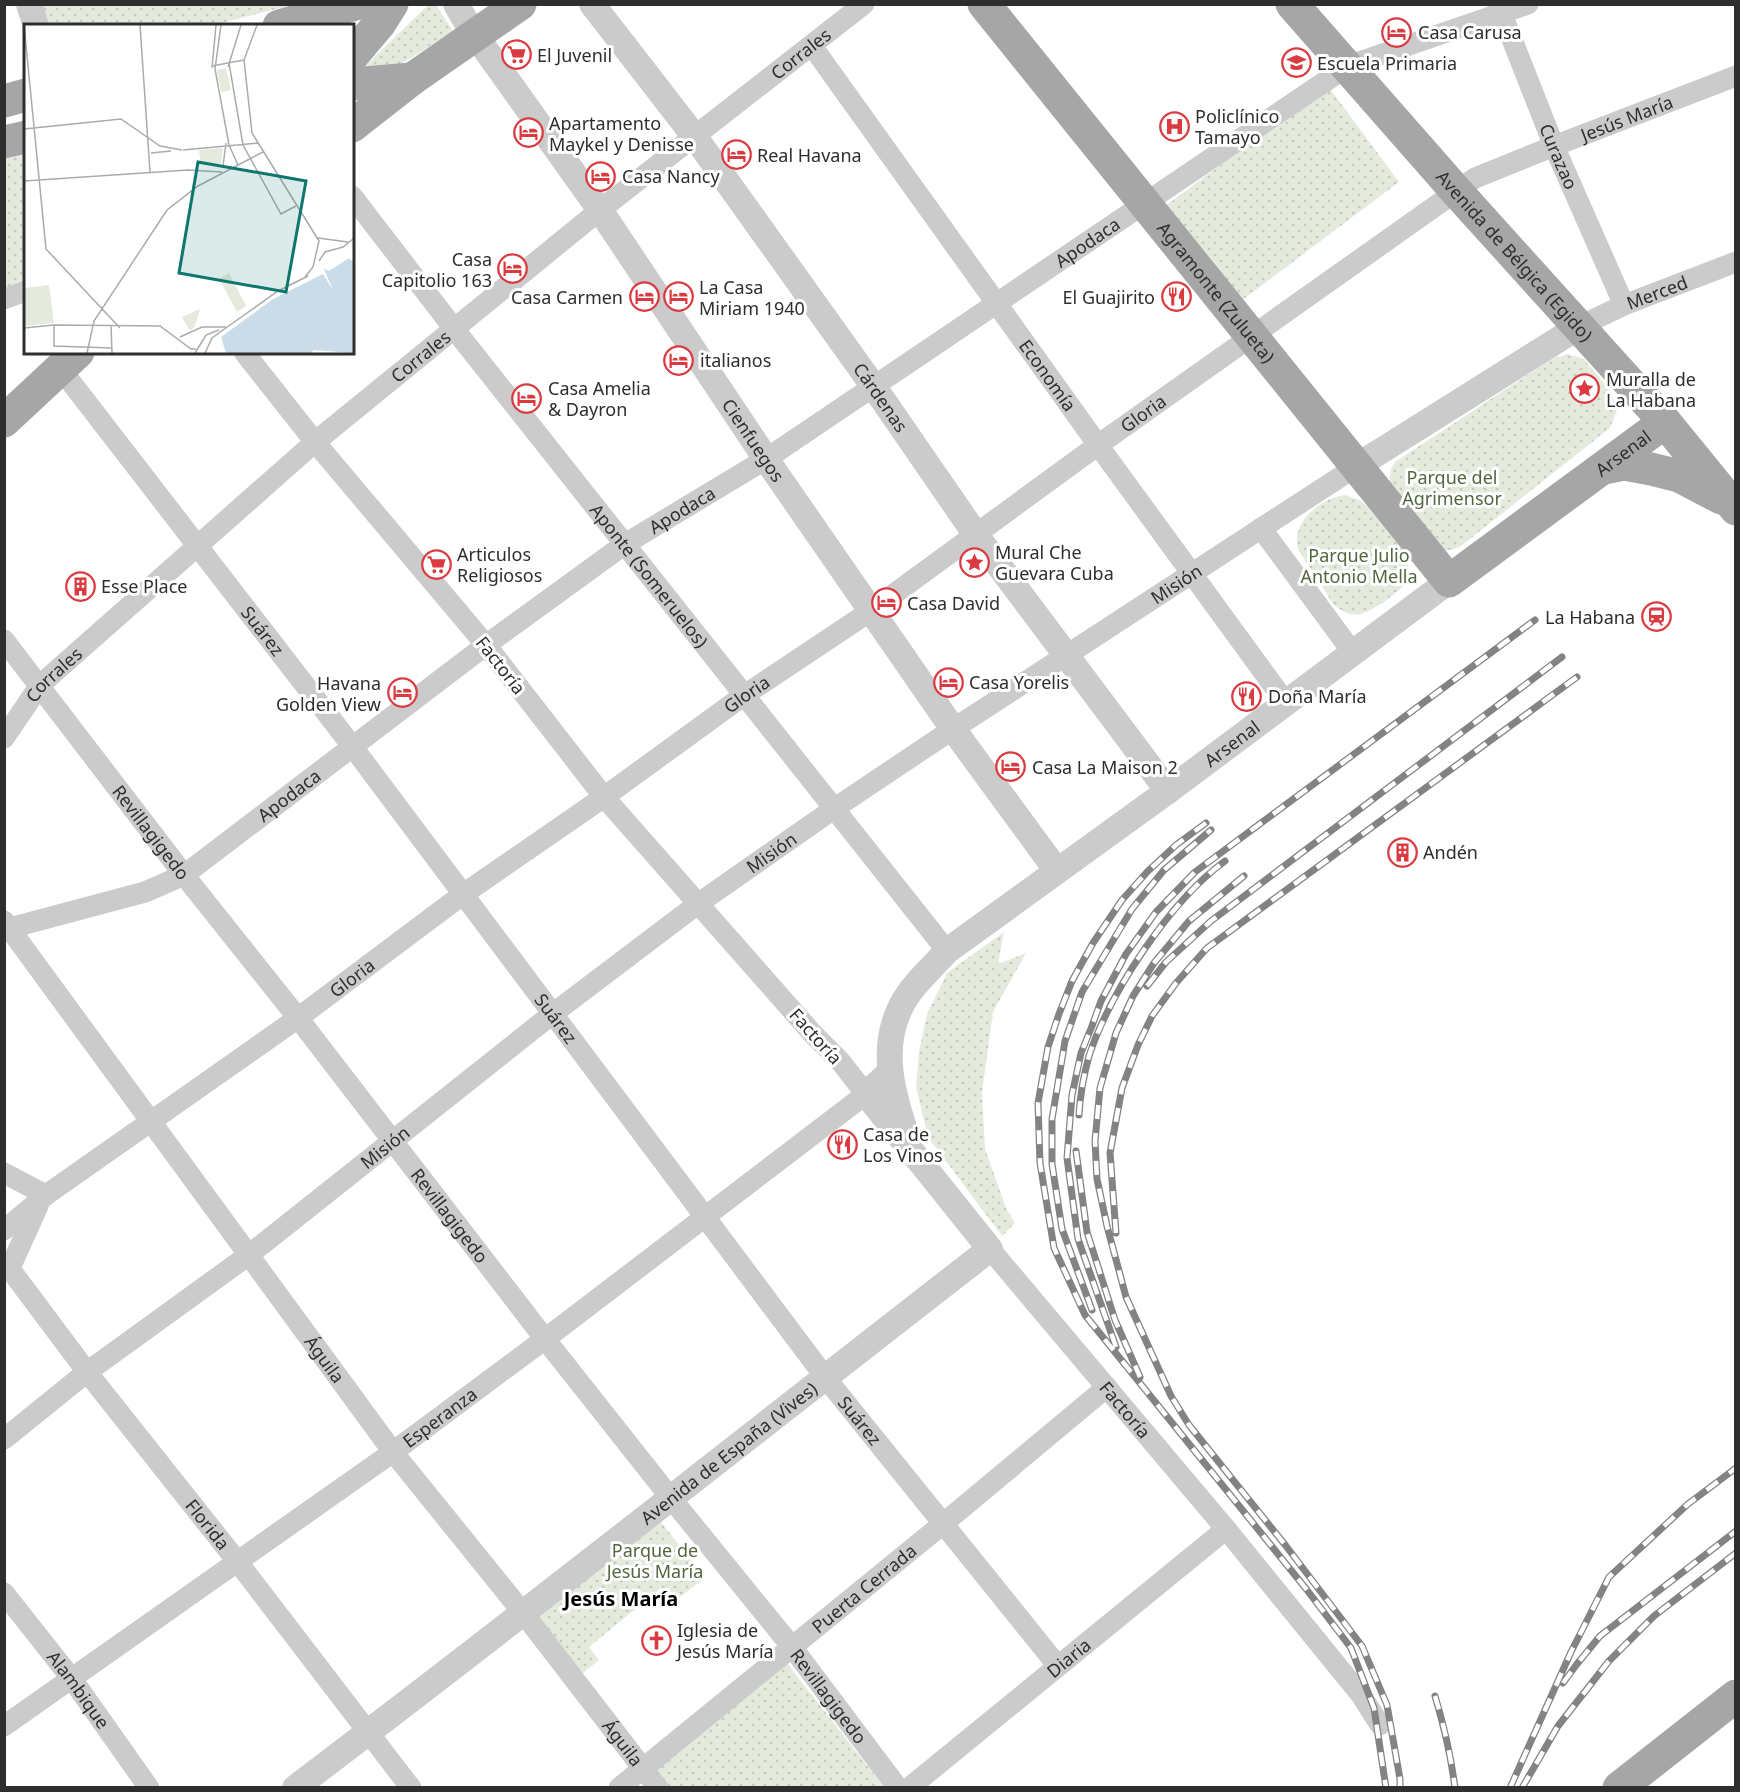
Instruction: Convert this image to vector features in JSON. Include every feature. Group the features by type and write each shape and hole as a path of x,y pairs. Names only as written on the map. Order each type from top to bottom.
{"main road":[{"path":"286,24 356,4"},
{"path":"354,54 380,23 392,4"},
{"path":"354,124 412,78 520,4"},
{"name":"Agramonte (Zulueta)","path":"984,4 1449,581"},
{"name":"Avenida de Bélgica (Egido)","path":"1292,4 1457,192 1665,422 1733,507"},
{"path":"354,84 412,78"},
{"path":"4,101 24,96"},
{"path":"4,142 24,137"},
{"path":"4,411 62,358"},
{"path":"4,421 62,358"},
{"name":"Arsenal","path":"1449,581 1665,422"},
{"path":"1604,468 1624,464 1679,476 1733,507"},
{"path":"1619,1788 1736,1696"}],"street":[{"path":"29,4 35,24"},
{"name":"Cienfuegos","path":"456,4 475,35 600,210 766,459 953,729 1057,871"},
{"name":"Cárdenas","path":"592,4 694,137 874,387 976,535 1168,791"},
{"name":"Corrales","path":"4,738 40,685 315,442 600,210 864,4"},
{"name":"Apodaca","path":"7,925 145,892 184,875 486,645 625,544 766,459 1348,66 1500,9 1528,4"},
{"name":"Curazao","path":"1500,9 1554,146 1623,305"},
{"name":"Economía","path":"812,46 1098,446 1286,703"},
{"name":"Jesús María","path":"1457,192 1475,178 1736,76"},
{"name":"Gloria","path":"4,1230 43,1197 298,1018 462,895 604,797 743,696 872,610 1098,446 1457,192"},
{"name":"Aponte (Someruelos)","path":"354,199 454,330 946,951"},
{"name":"Merced","path":"1580,326 1623,305 1736,262"},
{"path":"4,298 24,292"},
{"name":"Misión","path":"7,1433 250,1254 552,1015 699,903 835,808 1064,655 1357,466 1580,326"},
{"name":"Factoría","path":"246,354 315,442 486,645 604,797 813,1034 840,1061 990,1249 1226,1528 1361,1695 1380,1725"},
{"name":"Suárez","path":"62,358 198,545 352,746 825,1377 1057,1665"},
{"path":"1261,528 1353,653"},
{"name":"Arsenal","path":"911,1151 892,1089 889,1073 890,1046 898,1012 917,983 946,951 1168,791 1449,581"},
{"name":"Revillagigedo","path":"4,640 545,1339 792,1647 898,1788"},
{"name":"Águila","path":"7,925 393,1452 524,1614 658,1788"},
{"path":"866,1094 889,1073"},
{"name":"Esperanza","path":"4,1726 393,1452 866,1094"},
{"path":"4,1173 43,1197 7,1265"},
{"name":"Avenida de España (Vives)","path":"295,1788 524,1614 670,1497 990,1249"},
{"name":"Florida","path":"7,1265 87,1372 237,1560 411,1788"},
{"name":"Puerta Cerrada","path":"619,1788 1107,1387"},
{"name":"Diaria","path":"909,1788 1226,1528"},
{"name":"Alambique","path":"4,1593 72,1679 149,1788"}],"green space":[{"path":"42,5 292,5 218,24 48,24"},
{"path":"428,5 436,5 453,31 386,74 361,70"},
{"path":"1327,85 1399,182 1237,304 1164,207"},
{"path":"24,154 24,286 4,294 4,159"},
{"name":"Parque del Agrimensor","path":"1568,354 1584,359 1611,392 1617,410 1610,428 1461,546 1452,550 1442,550 1389,486 1391,469 1395,462 1552,359"},
{"name":"Parque Julio Antonio Mella","path":"1344,495 1360,500 1367,506 1400,546 1408,565 1403,586 1383,603 1360,614 1349,614 1334,605 1299,551 1297,541 1298,531 1308,514 1334,497"},
{"path":"1004,932 998,964 1026,953 993,1012 982,1092 985,1149 1006,1208 1015,1223 1002,1236 928,1137 916,1087 919,1052 927,1014 947,973"},
{"name":"Parque de Jesús María","path":"660,1521 705,1578 673,1602 661,1588 589,1647 599,1660 579,1676 536,1619"},
{"path":"786,1662 884,1787 669,1787 656,1771"}],"railway":[{"path":"1116,1347 1078,1239 1067,1158 1072,1095 1081,1053 1101,1001 1126,954 1156,912 1195,872 1535,620"},
{"path":"1147,986 1166,962 1211,921 1562,657"},
{"path":"1116,1233 1110,1153 1122,1088 1152,1016 1176,983 1207,948 1577,677"},
{"path":"1206,823 1176,845 1122,900 1093,943 1072,981 1059,1014 1048,1047 1038,1103 1040,1163 1054,1248 1085,1315 1307,1590 1351,1648 1374,1708 1386,1788"},
{"path":"1092,1310 1062,1229 1052,1164 1052,1119 1065,1041 1082,992 1132,909 1164,870 1211,830"},
{"path":"1079,1115 1082,1085 1089,1056 1111,1004 1163,923 1204,878 1225,861"},
{"path":"1244,876 1189,921 1154,963 1133,996 1116,1033 1100,1088 1095,1141 1097,1179 1126,1297 1171,1396 1189,1425 1362,1646 1387,1705 1400,1788"},
{"path":"1076,1151 1087,1232 1115,1320 1140,1377"},
{"path":"1510,1788 1571,1652 1609,1577 1688,1504 1736,1468"},
{"path":"1563,1683 1600,1636 1736,1531"},
{"path":"1522,1788 1558,1726 1609,1661 1654,1616 1736,1553"},
{"path":"1435,1696 1447,1741 1455,1788"}],"place":[{"name":"Casa Carusa","path":"1397,32"},
{"name":"El Juvenil","path":"516,55"},
{"name":"Escuela Primaria","path":"1296,63"},
{"name":"Policlínico Tamayo","path":"1174,126"},
{"name":"Apartamento Maykel y Denisse","path":"528,133"},
{"name":"Real Havana","path":"736,155"},
{"name":"Casa Nancy","path":"601,176"},
{"name":"Casa Capitolio 163","path":"513,269"},
{"name":"Casa Carmen","path":"644,297"},
{"name":"La Casa Miriam 1940","path":"678,297"},
{"name":"El Guajirito","path":"1176,297"},
{"name":"italianos","path":"679,360"},
{"name":"Muralla de La Habana","path":"1585,389"},
{"name":"Casa Amelia & Dayron","path":"527,398"},
{"name":"Mural Che Guevara Cuba","path":"974,562"},
{"name":"Articulos Religiosos","path":"436,564"},
{"name":"Esse Place","path":"80,586"},
{"name":"Casa David","path":"886,603"},
{"name":"La Habana","path":"1656,617"},
{"name":"Casa Yorelis","path":"948,682"},
{"name":"Havana Golden View","path":"402,693"},
{"name":"Doña María","path":"1247,696"},
{"name":"Casa La Maison 2","path":"1011,767"},
{"name":"Andén","path":"1402,852"},
{"name":"Casa de Los Vinos","path":"842,1144"},
{"name":"Iglesia de Jesús María","path":"656,1640"}],"district":[{"name":"Jesús María","path":"621,1598"}]}
